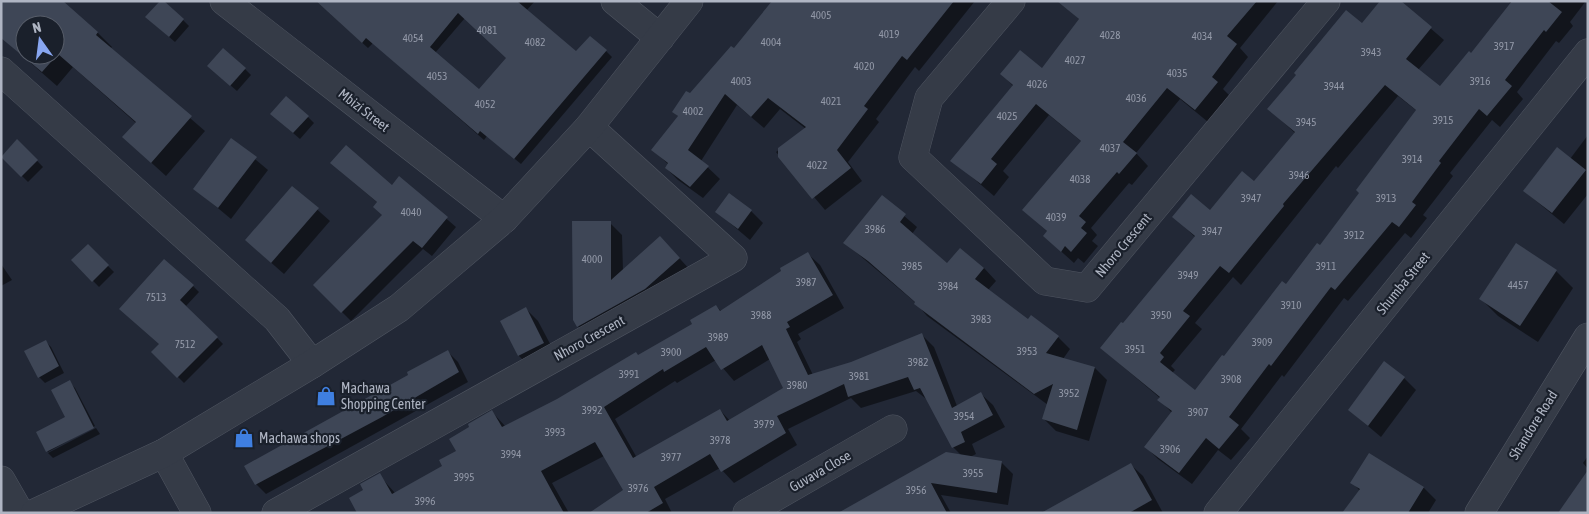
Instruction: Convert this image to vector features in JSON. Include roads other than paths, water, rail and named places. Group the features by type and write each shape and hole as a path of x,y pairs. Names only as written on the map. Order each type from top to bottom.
{"street":[{"name":"Mbizi Street","path":"224,1 504,219"},
{"path":"615,1 660,38"},
{"path":"36,513 164,453 312,364 399,308 504,219 589,127 689,1"},
{"name":"Nhoro Crescent","path":"1011,1 929,98 913,157 1046,281 1087,288 1326,1"},
{"name":"Shumba Street","path":"1218,513 1588,53"},
{"path":"1,71 277,320 312,364"},
{"name":"Nhoro Crescent","path":"276,513 733,258 589,127"},
{"name":"Shandore Road","path":"1479,513 1588,337"},
{"name":"Guvava Close","path":"748,513 893,429"},
{"path":"164,453 197,513"},
{"path":"1,480 20,513"}],"place":[{"name":"Machawa Shopping Center","path":"326,396"},
{"name":"Machawa shops","path":"244,438"}]}
